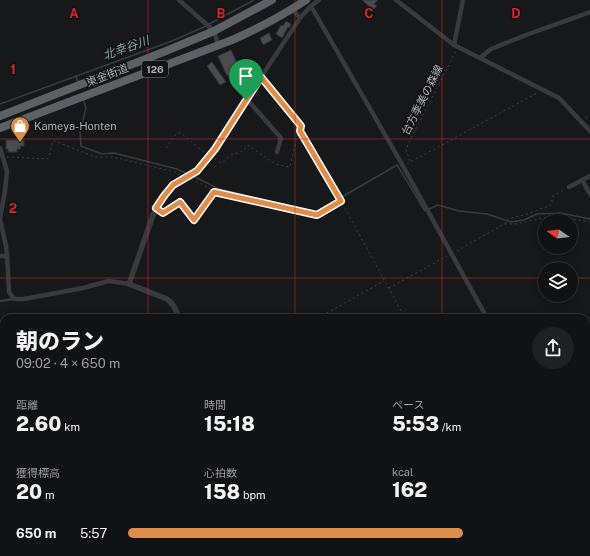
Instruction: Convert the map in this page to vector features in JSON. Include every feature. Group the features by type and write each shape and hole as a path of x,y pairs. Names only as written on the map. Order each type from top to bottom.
{"highway":[{"name":"東金街道","path":"0,116 214,31 272,0"},
{"name":"東金街道","path":"0,128 218,44 232,40 267,24 292,9 309,3"}],"street":[{"path":"180,0 214,31 218,44"},
{"path":"129,284 153,215 167,191 173,185 197,171 215,149 309,3 319,0"},
{"path":"396,0 456,46 558,98 590,131"},
{"path":"456,46 463,0"},
{"path":"309,3 403,166 485,314"},
{"path":"292,9 300,18"},
{"path":"480,58 492,49 590,12"},
{"path":"261,77 301,126"},
{"path":"246,100 281,138 277,152"},
{"path":"0,148 7,171 0,218 6,246 9,292 14,299 24,299 83,288 110,281 129,284 167,299 175,307 178,314"},
{"path":"569,186 590,176"},
{"path":"582,180 590,194"},
{"path":"0,256 6,256"}],"lane":[{"path":"0,301 14,299"}],"path":[{"name":"台方季美の森線","path":"411,162 406,150 408,144 456,46"},
{"path":"403,166 542,90"},
{"path":"166,148 178,132 209,156 221,163 230,155 241,152 248,144 275,164 290,167 296,136 300,131 301,126"},
{"path":"300,131 341,201 403,314"},
{"path":"3,157 47,159 49,157 52,143 55,141 89,156 113,157 175,172 185,178 200,183 214,192 317,215 341,201"},
{"path":"389,288 504,224 507,219 524,215 549,206 553,196 569,186"},
{"path":"156,208 163,213 180,202 194,220 214,192"},
{"path":"504,224 516,224 552,216 561,216 590,222"},
{"path":"325,314 385,281"}],"building":[{"path":"362,0 378,0 374,4 377,6 373,10"},
{"path":"286,21 291,24 282,38 276,34 281,25 283,26"},
{"path":"269,33 272,40 263,45 260,38"},
{"path":"231,50 240,69 227,76 218,56"},
{"path":"212,62 226,82 220,85 207,66"},
{"path":"6,140 24,140 24,146 20,146 21,149 17,149 17,152 8,152 8,149 6,149"}],"waterway":[{"name":"北幸谷川","path":"209,24 254,0"},
{"name":"北幸谷川","path":"0,104 172,41 206,26"},
{"name":"北幸谷川","path":"76,76 78,82"},
{"path":"83,99 86,108 80,132 81,146 102,154 114,153 177,169 188,174"},
{"path":"193,176 219,189 316,212 397,165 425,211 438,205 459,211 487,214 511,222 524,220 537,214 561,213 590,219"}],"place":[{"name":"Kameya-Honten","path":"20,143"}],"route":[{"path":"261,77 301,126 300,131 341,201 317,215 214,192 194,220 180,202 163,213 156,208 167,191 173,185 197,171 215,149 246,100 261,77"}]}
